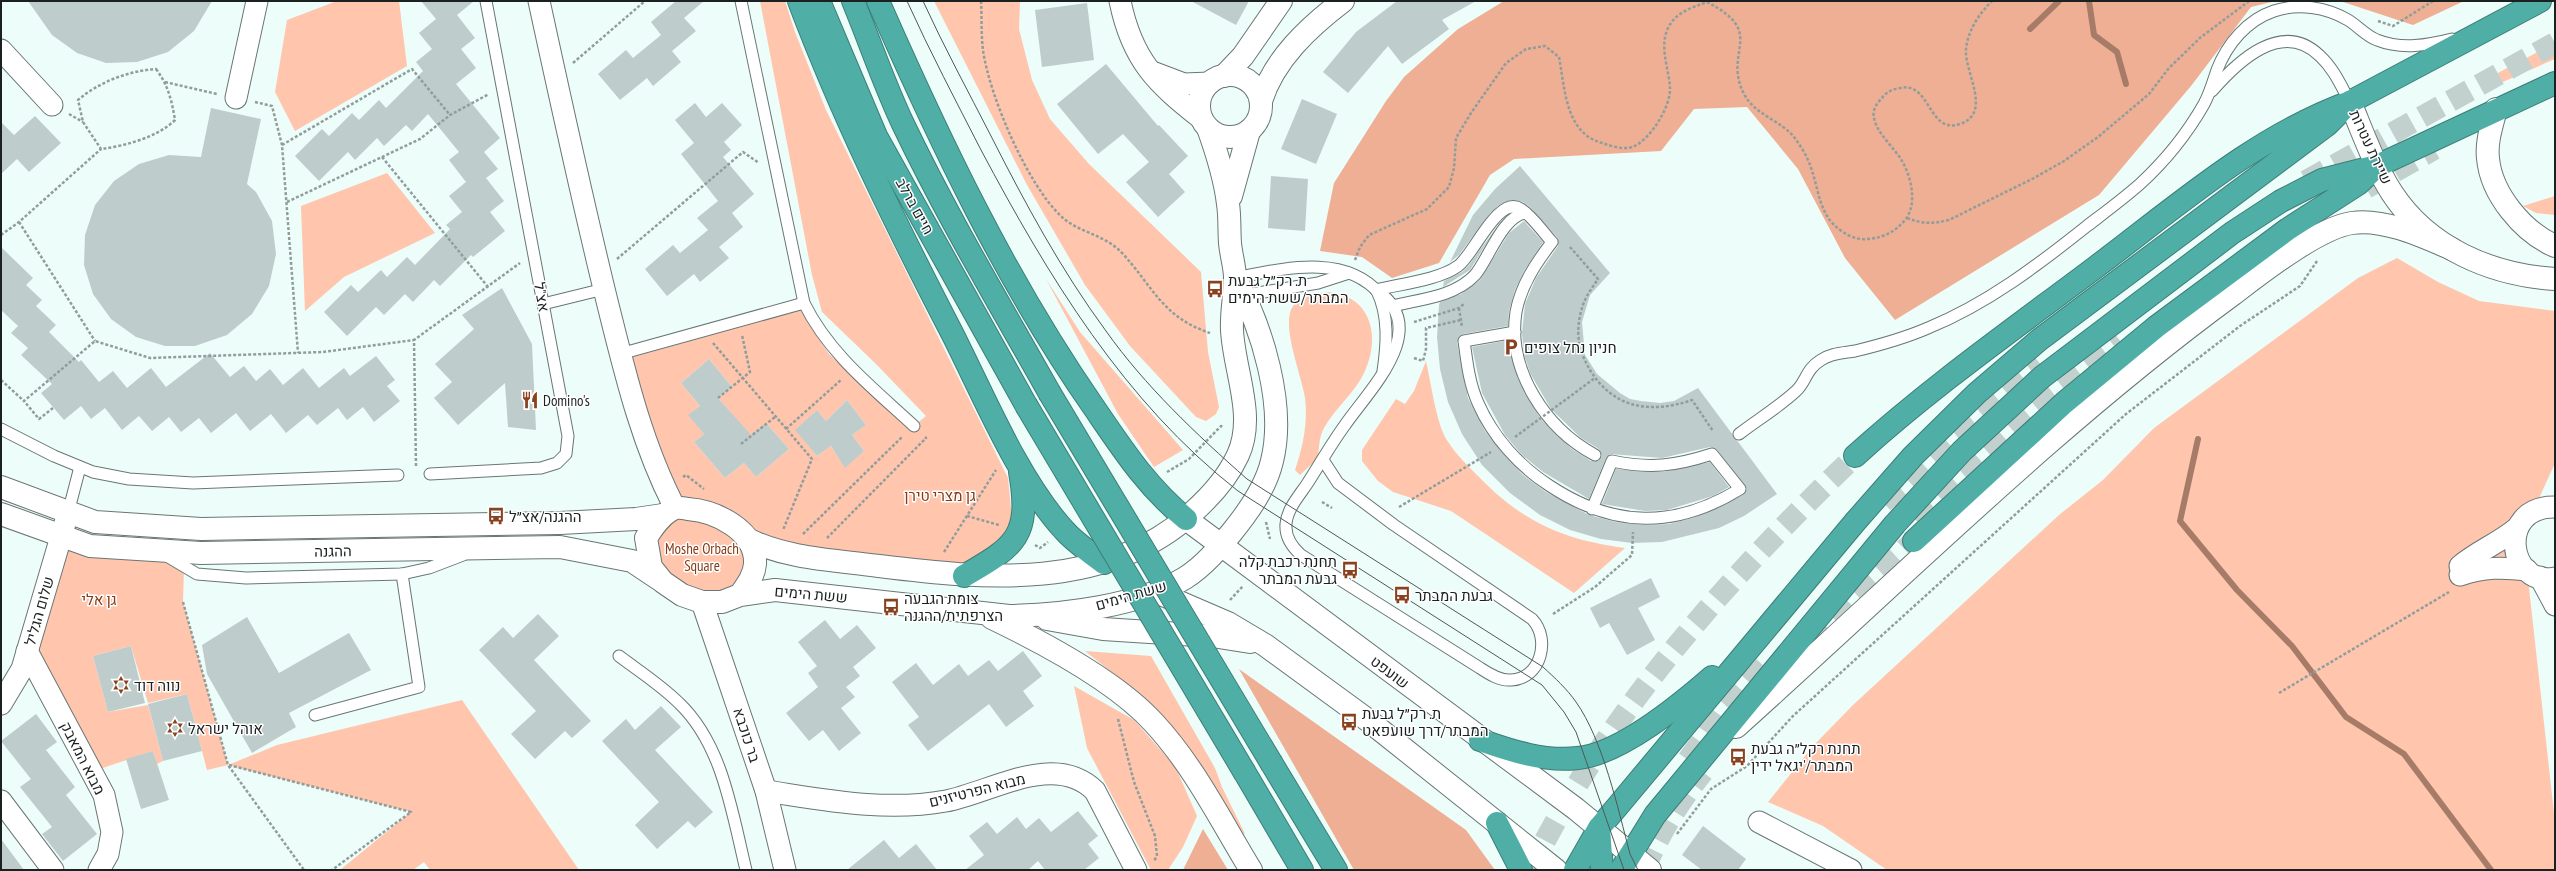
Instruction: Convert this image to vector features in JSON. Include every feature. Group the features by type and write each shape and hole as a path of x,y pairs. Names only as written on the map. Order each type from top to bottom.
{"highway":[{"path":"799,1 824,67 858,142 1009,461 1024,511 1019,534 997,556 964,576"},
{"name":"חיים ברלב","path":"819,1 876,136 1026,404 1259,796"},
{"name":"חיים ברלב","path":"853,1 903,123 958,232 1049,392 1336,870"},
{"path":"878,1 914,82 975,208 1058,357 1147,483 1186,519"},
{"path":"1856,456 1888,426 1947,379 2250,153 2320,113 2350,102 2540,1"},
{"path":"1626,862 1655,815 1895,524 1962,451 2042,377 2232,233 2281,201 2322,180 2377,166 2496,109 2555,83"},
{"path":"1575,870 1599,828 1761,634 1913,456 2006,366 2327,125 2350,102"},
{"path":"1914,541 2064,403 2156,327 2288,229 2358,184 2377,166"},
{"path":"1009,461 1037,494 1064,531 1104,562"},
{"path":"1480,740 1538,757 1577,758 1593,755 1632,736 1668,713 1761,634"},
{"path":"1259,796 1288,870"},
{"path":"1259,796 1302,870"},
{"path":"1497,823 1521,870"},
{"path":"1599,828 1602,870"}],"street":[{"path":"236,98 257,1"},
{"path":"539,1 602,281 620,354 664,487 669,512"},
{"path":"1120,1 1126,28 1147,68 1159,83 1205,124 1221,136 1229,137 1239,136 1249,131 1259,119 1261,101 1266,85 1282,57 1343,1"},
{"path":"1205,124 1199,109 1200,96 1243,56 1281,1"},
{"path":"1,50 52,105"},
{"path":"1147,68 1172,81 1184,84 1235,76 1246,79 1257,90 1261,101"},
{"name":"שיירת עטרות","path":"2350,102 2377,166 2404,209 2424,229 2452,249 2491,268 2515,274 2555,280"},
{"path":"2496,109 2488,158 2497,190 2520,221 2555,246"},
{"name":"ששת הימים","path":"747,539 763,546 803,556 964,576 1007,577 1048,573 1104,562 1149,544 1186,519 1215,490 1238,456 1243,442 1245,423 1232,331 1237,290 1229,205 1222,170 1205,124"},
{"name":"ששת הימים","path":"1229,205 1249,131"},
{"path":"1702,757 2118,383 2156,351 2250,281 2335,227 2353,223 2370,223 2410,232 2452,249"},
{"name":"ששת הימים","path":"740,594 775,590 980,613 1028,615 1100,606 1155,591 1185,578 1200,567 1240,523 1261,488 1272,462 1275,425 1270,374 1263,348 1237,290"},
{"name":"ההגנה","path":"1,487 68,514 95,522 201,529 560,523 614,521 669,512"},
{"path":"2460,570 2476,553 2502,541 2517,528 2529,513 2553,505"},
{"path":"704,510 726,520 747,539 753,548 755,564 752,577 740,594 722,602 702,602 682,595 663,582 651,567 646,538 669,512 704,510"},
{"name":"ההגנה","path":"1,514 60,537 90,546 158,551 200,553 560,547 632,561 663,582"},
{"name":"שלום הגליל","path":"1,704 22,669 68,514"},
{"name":"שועפט","path":"1186,519 1599,828 1626,862 1650,870"},
{"path":"2517,528 2515,551 2541,575 2555,605"},
{"path":"1104,562 1155,591 1228,623 1265,645 1370,721 1556,870"},
{"path":"2460,570 2499,566 2541,575"},
{"name":"בר כוכבא","path":"702,602 766,791 785,870"},
{"path":"980,613 1040,643 1115,690 1154,722 1172,744 1251,870"},
{"path":"1028,615 1103,630 1212,636 1265,645"},
{"name":"מבוא המאבק","path":"27,651 104,795 112,832 108,854 99,870"},
{"name":"מבוא הפרטיזנים","path":"766,791 856,805 905,807 947,800 1018,779 1050,773 1070,776 1086,782 1095,791 1144,867"},
{"path":"1,801 53,870"},
{"path":"1759,822 1851,870"}],"lane":[{"name":"אצ\"ל","path":"430,474 541,468 558,463 566,454 568,436 486,1"},
{"path":"741,1 804,303 815,324 832,349 914,426"},
{"path":"1738,434 1799,389 1806,373 1819,361 1829,355 1878,345 1930,328 1979,303 2027,272 2151,174 2187,131 2208,96 2224,54 2239,34 2258,19 2284,8 2311,7 2332,12 2348,20 2376,40 2406,46 2431,44 2492,27"},
{"path":"2208,96 2235,67 2258,49 2271,44 2290,42 2304,46 2319,55 2335,74 2350,102"},
{"path":"1376,290 1442,273 1458,266 1469,256 1496,215 1511,206 1519,207 1552,242 1535,264 1524,287 1516,312 1515,332 1521,369 1539,405 1559,429 1579,446 1595,455"},
{"path":"1392,306 1456,290 1475,274 1509,222 1520,214 1526,213"},
{"path":"1237,290 1311,266 1332,268 1349,273 1364,280 1392,306 1397,319 1399,338 1394,356 1334,440 1287,517 1288,537 1297,551 1493,676 1512,680 1527,674 1537,663 1543,646 1541,632 1532,619 1394,525 1343,487 1330,472 1323,460"},
{"path":"1237,290 1318,283 1349,273"},
{"path":"543,304 602,281"},
{"path":"1376,290 1383,308 1386,332 1383,373"},
{"path":"620,354 804,303"},
{"path":"1515,332 1464,341 1469,376 1478,403 1504,444 1517,462 1539,479 1592,510 1634,518 1659,518 1703,508 1740,489 1712,454 1678,465 1665,466 1612,461 1592,510"},
{"path":"1,429 28,444 93,472 129,479 193,483 398,475"},
{"path":"68,514 80,466"},
{"path":"158,551 197,574 246,578 402,574 429,568 478,549"},
{"path":"315,715 419,687 402,574"},
{"path":"619,656 680,703 703,734 724,781 746,870"}],"path":[{"path":"556,77 646,1"},
{"path":"982,1 983,50 992,90 1001,118 1042,192 1063,218 1112,244 1128,260 1143,282 1167,309 1201,329 1213,333"},
{"path":"1356,259 1369,235 1427,209 1449,187 1454,168 1456,138 1506,63 1526,49 1545,46 1559,57 1568,110 1579,129 1593,141 1616,147 1632,147 1644,139 1660,120 1670,90 1664,50 1668,29 1682,11 1707,2 1723,10 1735,20 1741,35 1738,71 1744,95 1753,106 1780,124 1794,138 1810,165 1818,198 1825,214 1836,227 1849,236 1862,240 1880,238 1897,229 1907,218 1912,201 1911,185 1902,162 1878,126 1874,118 1874,110 1884,95 1894,89 1905,87 1917,91 1926,99 1932,114 1942,123 1959,125 1970,119 1976,108 1976,95 1966,50 1970,32 1992,1"},
{"path":"1907,218 1919,223 1935,223 1949,220 2064,161 2098,137 2149,94 2169,68 2201,37 2249,1"},
{"path":"2393,26 2434,1"},
{"path":"282,145 412,68 450,115"},
{"path":"1,235 19,222 101,149 120,147 167,128 175,120 172,101 165,82 156,69 139,70 93,88 78,100 83,122 101,149"},
{"path":"165,82 272,106 282,145 298,353"},
{"path":"287,202 420,139 450,115 502,87"},
{"path":"602,281 743,152 778,178"},
{"path":"382,157 488,287"},
{"path":"19,222 95,341 150,358 323,352 414,340 534,253"},
{"path":"1570,247 1598,279 1582,308 1578,340 1582,356 1595,378 1604,389 1617,398 1640,406 1674,406 1692,400 1713,430"},
{"path":"1677,834 1711,789 1747,766 1793,716 2042,488 2153,391 2240,326 2300,286 2320,257"},
{"path":"1456,290 1464,341"},
{"path":"1414,322 1426,318"},
{"path":"1414,358 1423,361 1426,349 1426,328 1461,320"},
{"path":"718,398 750,372 738,321"},
{"path":"702,331 812,459 781,534"},
{"path":"414,340 416,475"},
{"path":"24,401 95,341"},
{"path":"786,429 853,369"},
{"path":"1399,507 1515,437 1595,378"},
{"path":"1,380 24,401 39,419 53,408"},
{"path":"741,444 775,417"},
{"path":"798,539 914,426 926,438 823,543"},
{"path":"941,557 967,516 1009,461"},
{"path":"1322,502 1332,508"},
{"path":"967,516 1002,526"},
{"path":"1553,614 1595,587 1622,563"},
{"path":"2279,693 2349,649 2457,587 2460,570"},
{"path":"183,602 228,765 304,870"},
{"path":"1115,690 1118,717 1134,782 1155,836 1157,856 1144,867"},
{"path":"228,765 411,812 332,870"}],"green space":[{"path":"337,1 399,1 407,66 295,131 275,92 287,20"},
{"name":"גן מצרי טירן","path":"760,1 785,1 795,32 826,110 1008,478 1012,518 1009,528 995,546 961,566 818,548 766,539 732,511 707,500 677,498 661,461 630,358 803,308 811,327 829,354 910,429 926,416 876,364 822,312 812,275","holes":["709,359 732,387 718,398 732,414 741,444 766,423 789,449 756,477 744,463 725,478 694,442 704,434 689,415 700,406 681,383","847,400 866,425 852,435 864,451 845,467 831,446 817,456 796,430 817,410 826,421"]},
{"path":"934,1 1020,1 1019,29 1032,80 1050,119 1089,164 1201,272 1208,352 1219,407 1216,414 1206,421 1196,417 1130,346 1085,285 1027,185"},
{"path":"2555,43 2555,59 2496,85 2492,76"},
{"path":"387,173 435,233 344,277 305,311 301,206"},
{"path":"2555,196 2555,215 2536,213 2523,206"},
{"path":"2397,258 2438,282 2479,301 2555,311 2555,463 2523,534 2555,822 2555,870 1887,870 1823,826 1768,802 1814,745 1853,705 2059,515 2103,480 2154,428 2358,278"},
{"path":"1046,279 1080,332 1183,450 1154,467 1118,414"},
{"path":"1327,292 1342,295 1354,301 1363,309 1372,331 1370,358 1361,379 1322,431 1318,458 1300,475 1295,470 1304,435 1306,407 1303,388 1290,337 1290,314 1293,306 1300,300 1308,296"},
{"path":"1426,361 1436,409 1444,435 1459,456 1493,491 1510,505 1527,516 1562,534 1581,540 1625,548 1574,593 1451,511 1393,492 1378,481 1362,461 1362,450 1396,399 1405,404 1414,391"},
{"name":"Moshe Orbach Square","path":"663,515 726,520 755,564 722,602 663,582 654,526"},
{"name":"גן אלי","path":"59,537 158,551 184,566 183,602 228,765 207,770 187,694 148,703 131,646 93,656 108,712 148,705 163,761 157,764 153,751 91,772 27,651"},
{"path":"1085,651 1151,656 1215,768 1222,787 1245,834 1238,834 1133,689"},
{"path":"1074,686 1134,720 1175,766 1197,816 1183,847 1168,870 1151,870 1087,748"},
{"path":"462,700 579,870 430,870 424,862 413,870 340,870 411,812 228,765 277,745"}],"shaded area":[{"path":"1504,1 2276,1 2251,7 2191,86 2099,195 1895,320 1845,258 1798,169 1747,107 1694,109 1661,151 1514,159 1490,175 1439,263 1392,278 1362,257 1320,251 1334,183 1386,101 1404,77 1458,29"},
{"path":"2340,1 2464,1 2413,25"},
{"path":"1239,669 1466,830 1495,870 1354,870"},
{"path":"1203,829 1228,870 1183,870"}],"building":[{"path":"28,1 212,1 194,31 168,52 137,62 106,63 77,53 52,35"},
{"path":"421,1 474,1 457,15 475,38 461,49 476,68 456,84 500,138 484,152 498,169 486,178 504,201 490,212 505,231 473,257 471,255 440,286 434,280 413,302 405,294 384,315 376,307 347,336 324,312 351,285 358,292 381,270 387,277 407,257 415,265 450,229 446,225 462,212 449,196 466,182 449,160 459,152 428,114 412,131 406,125 384,146 377,138 355,160 348,152 319,181 295,156 322,129 329,136 352,113 359,120 379,100 386,108 423,71 416,62 432,49 419,33 436,19"},
{"path":"676,1 704,1 684,18 696,31 672,51 681,62 653,86 647,78 620,100 598,74 626,50 633,58 661,35 651,22"},
{"path":"1191,1 1249,1 1236,25"},
{"path":"1397,1 1476,1 1442,20 1449,29 1402,64 1388,46 1348,93 1323,72 1356,32"},
{"path":"1087,3 1094,60 1042,67 1035,10"},
{"path":"1106,64 1158,126 1159,125 1188,156 1169,174 1185,192 1158,217 1126,182 1149,162 1123,134 1098,154 1057,104"},
{"path":"1302,99 1337,114 1316,164 1281,149"},
{"path":"695,103 706,117 722,103 742,125 724,142 731,150 723,157 754,194 732,213 743,227 719,247 729,258 700,282 694,274 667,296 645,269 673,245 680,253 708,230 697,218 718,201 681,154 694,143 675,120"},
{"path":"211,108 261,119 247,184 256,192 272,221 276,254 269,286 252,314 227,335 195,346 165,346 136,337 111,319 93,294 84,265 85,235 95,205 114,181 139,164 169,155 201,157"},
{"path":"35,116 61,143 29,172 17,159 1,174 1,122 14,135"},
{"name":"חניון נחל צופים","path":"1520,166 1610,273 1590,295 1582,322 1585,355 1597,374 1620,393 1630,399 1641,401 1660,403 1674,401 1698,388 1777,494 1744,516 1719,528 1662,542 1632,543 1601,539 1570,530 1540,515 1510,493 1482,465 1462,434 1448,402 1440,369 1437,337 1439,305 1440,302 1461,294 1480,280 1509,233 1524,221 1543,242 1524,271 1515,290 1509,311 1508,326 1463,334 1457,342 1468,398 1485,431 1503,454 1523,475 1546,492 1589,515 1620,523 1645,525 1669,524 1693,518 1743,495 1747,489 1717,450 1710,447 1662,458 1610,454 1606,458 1589,499 1543,472 1522,455 1505,435 1482,393 1472,347 1509,340 1518,379 1540,418 1572,449 1591,461 1598,461 1602,456 1599,449 1581,438 1551,409 1530,373 1524,354 1522,333 1525,304 1536,278 1558,246 1557,237 1530,207 1523,202 1510,200 1499,205 1490,213 1459,255 1450,262 1473,215 1495,189"},
{"path":"1271,176 1308,179 1305,231 1268,228"},
{"path":"1496,228 1470,270 1443,287 1444,281 1462,272 1469,265"},
{"path":"1,247 33,278 26,285 42,300 36,306 56,325 49,332 79,362 81,360 99,382 113,371 127,388 151,368 166,387 210,353 230,377 244,366 256,381 270,369 283,385 303,368 319,388 344,368 350,376 376,356 395,380 387,386 400,401 374,422 363,407 347,420 338,408 317,425 308,415 286,433 271,414 250,431 236,413 211,433 199,418 181,432 169,417 152,431 139,416 122,430 105,408 91,419 81,406 64,420 41,393 52,384 21,355 28,348 11,333 18,326 1,310"},
{"path":"502,288 532,344 536,430 508,427 505,383 458,425 434,398 452,382 435,364 474,329 462,315"},
{"path":"709,359 732,387 718,398 751,435 766,423 789,449 756,477 744,463 725,478 694,442 704,434 688,415 700,406 681,383"},
{"path":"847,400 866,425 852,435 864,451 845,468 831,446 817,456 795,430 817,410 826,421"},
{"path":"1710,462 1729,487 1713,496 1667,510 1645,511 1602,504 1616,469 1663,472"},
{"path":"1651,578 1660,597 1638,608 1655,640 1627,655 1609,623 1600,628 1590,608"},
{"path":"538,614 559,636 534,660 591,721 572,738 565,731 535,759 511,734 536,711 479,650 503,627 513,638"},
{"path":"247,617 279,673 349,633 371,670 289,713 296,727 252,753 207,674 202,645"},
{"path":"825,620 840,639 857,625 876,648 853,667 860,676 846,687 855,697 841,708 861,733 839,751 823,730 809,741 786,713 818,687 808,673 817,666 798,642"},
{"name":"נווה דוד","path":"131,646 145,703 108,712 93,656"},
{"path":"1023,651 1042,676 1023,691 1034,706 1006,727 989,704 928,751 908,725 919,717 892,682 916,663 933,685 959,664 968,676 989,660 998,671"},
{"name":"אוהל ישראל","path":"187,694 202,751 163,761 148,704"},
{"path":"661,706 681,727 655,750 713,812 695,828 688,821 657,849 635,825 659,802 602,741 626,719 635,730"},
{"path":"36,714 57,742 46,750 75,787 66,795 97,834 63,861 42,834 52,827 20,787 31,779 1,741"},
{"path":"153,751 169,800 141,809 126,759"},
{"path":"1078,811 1098,836 1088,844 1099,858 1084,870 1045,870 1038,861 1028,870 965,870 984,855 969,836 987,822 997,834 1017,817 1026,829 1039,818 1051,832"},
{"path":"1703,826 1746,859 1738,870 1702,870 1682,855"},
{"path":"1,839 24,870 1,870"},
{"path":"884,840 899,858 916,844 937,870 847,870"}],"waterway":[{"path":"2030,29 2059,1"},
{"path":"2089,1 2094,35 2117,52 2126,84"},
{"path":"2198,439 2180,521 2237,590 2292,646 2346,717 2404,754 2491,870"}],"tunnel":[{"path":"2306,181 2555,43"},
{"path":"2366,188 2434,149"},
{"path":"1913,517 2041,405 2121,342"},
{"path":"1883,502 1955,437 2042,366"},
{"path":"1530,870 1561,812 1596,755 1634,701 1674,649 1762,550 1855,456"},
{"path":"1789,667 1855,596 1914,541"},
{"path":"1688,760 1723,712 1766,665"},
{"path":"1644,870 1670,819 1703,772"}],"tram line":[{"path":"907,1 981,150 1033,244 1092,334 1124,377 1159,418 1197,456 1238,491 1542,685 1564,712 1576,732 1624,870"},
{"path":"923,1 1004,161 1044,236 1090,308 1137,371 1190,427 1247,479 1543,667 1556,679 1576,702 1594,735 1609,775 1630,854 1638,870"}],"place":[{"name":"ת. רק״ל גבעת המבתר/ששת הימים","path":"1215,289"},
{"name":"חניון נחל צופים","path":"1511,347"},
{"name":"Domino's","path":"530,400"},
{"name":"ההגנה/אצ״ל","path":"496,516"},
{"name":"תחנת רכבת קלה גבעת המבתר","path":"1350,570"},
{"name":"גבעת המבתר","path":"1402,595"},
{"name":"צומת הגבעה הצרפתית/ההגנה","path":"891,607"},
{"name":"נווה דוד","path":"121,685"},
{"name":"ת. רק״ל גבעת המבתר/דרך שועפאט","path":"1349,722"},
{"name":"אוהל ישראל","path":"175,728"},
{"name":"תחנת רקל״ה גבעת המבתר/'יגאל ידין","path":"1738,757"}]}
